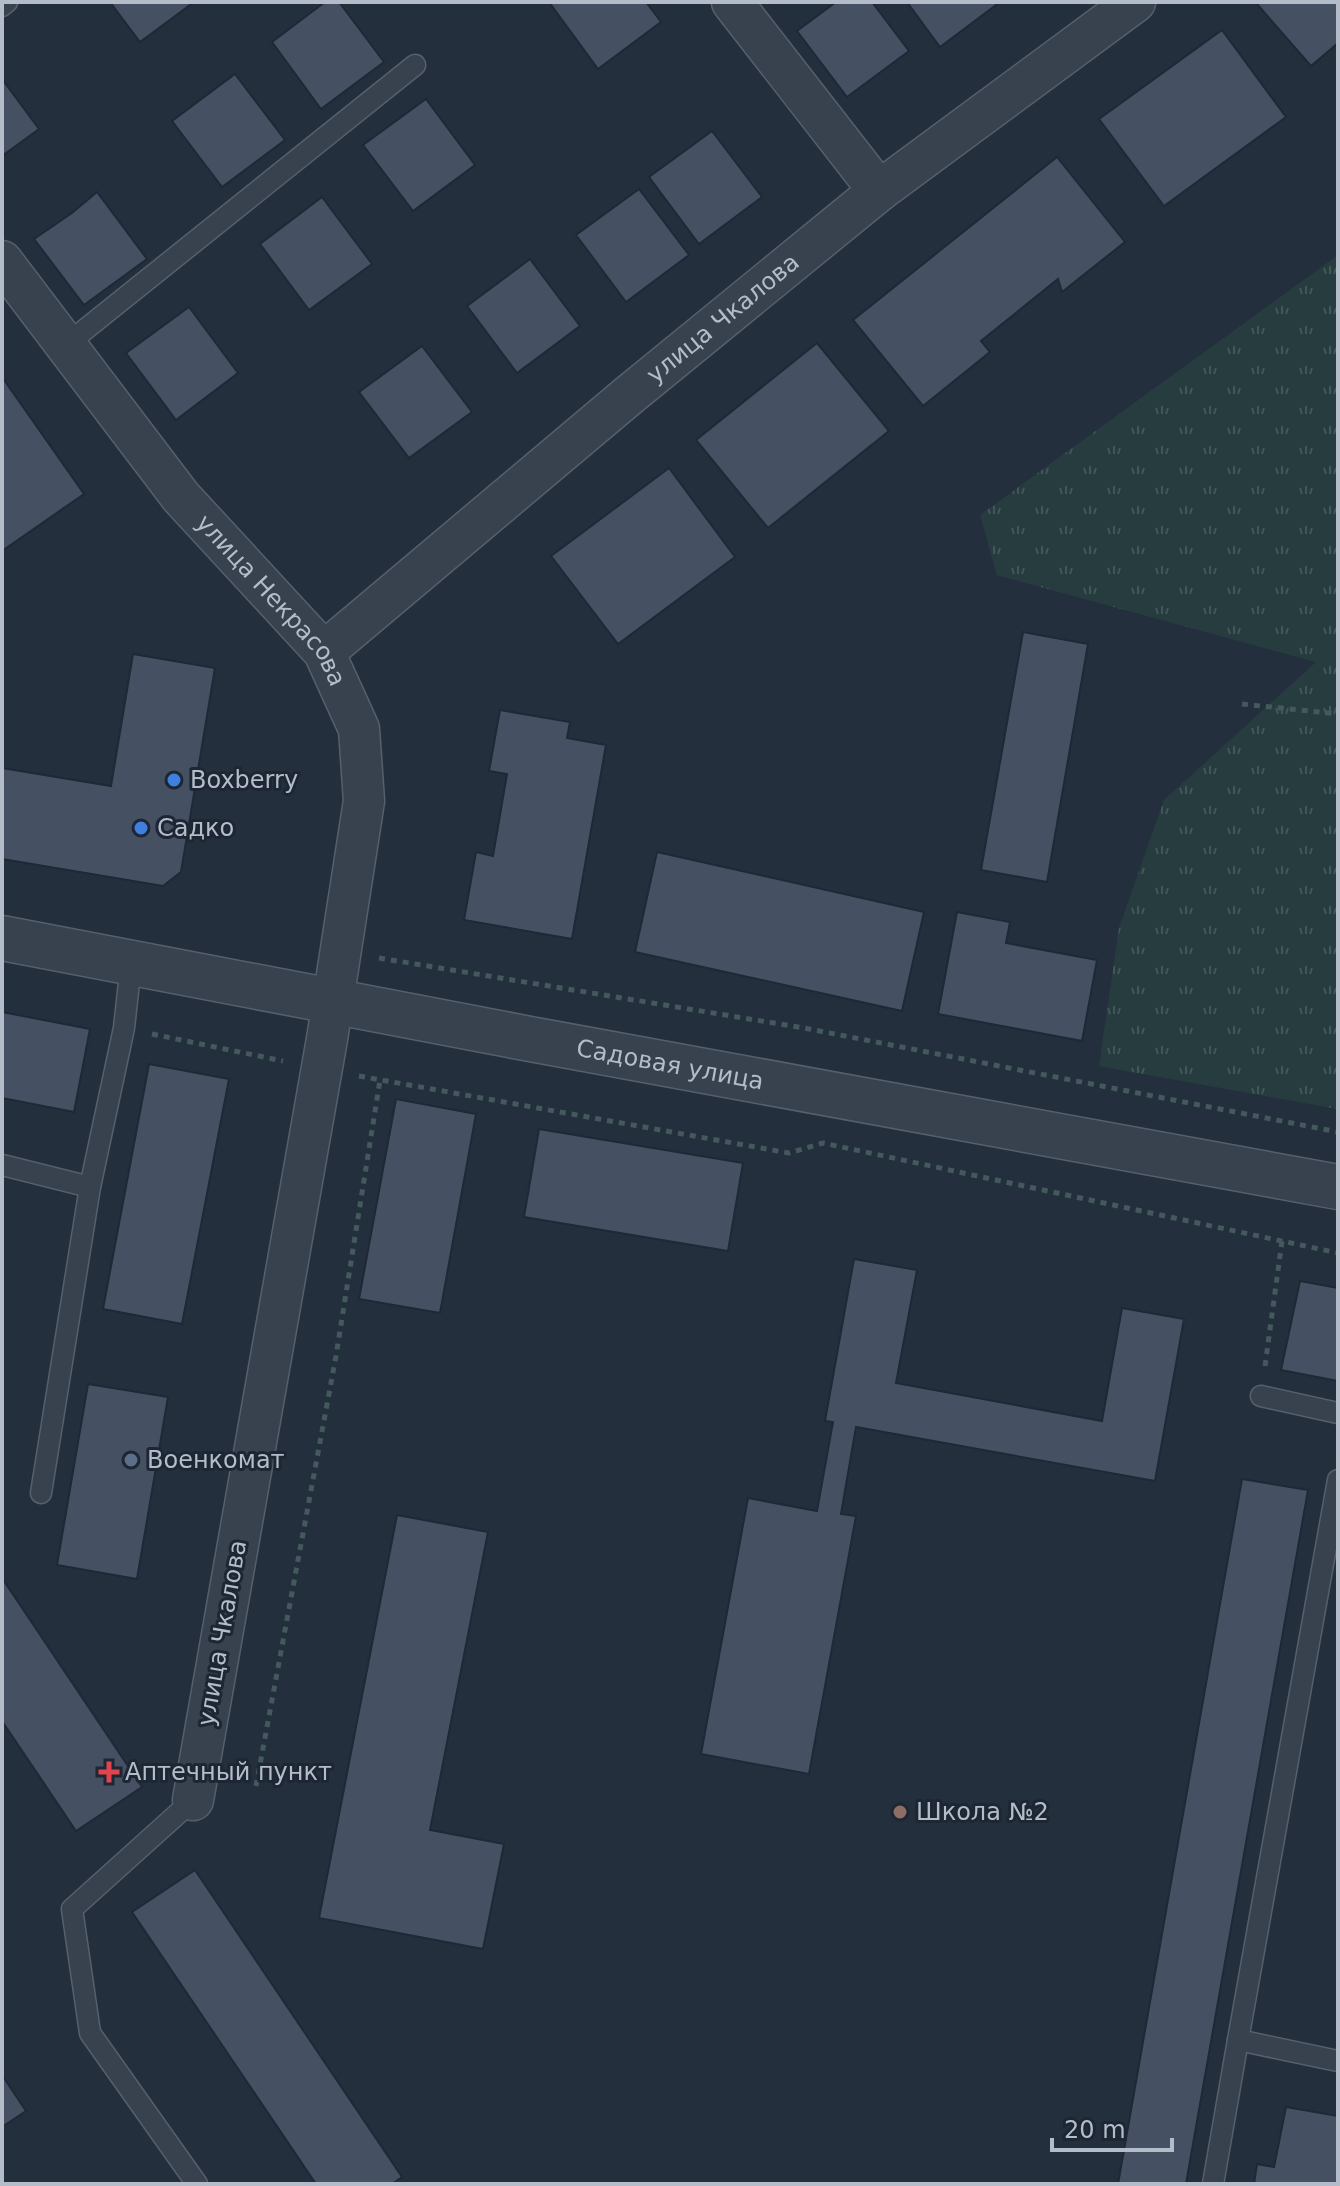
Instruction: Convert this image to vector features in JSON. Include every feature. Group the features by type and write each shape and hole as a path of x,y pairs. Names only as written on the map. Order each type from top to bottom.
{"street":[{"path":"732,2 879,191"},
{"name":"улица Чкалова","path":"324,652 640,386 879,191 1135,2"},
{"name":"улица Некрасова","path":"2,261 181,497 324,652 359,729 364,801 331,1001"},
{"name":"Садовая улица","path":"2,938 1338,1187"},
{"name":"улица Чкалова","path":"193,1800 322,1069 331,1001"}],"lane":[{"path":"2,6 7,2"},
{"path":"67,344 415,65"},
{"path":"41,1493 90,1187 124,1028 131,964"},
{"path":"2,1165 90,1187"},
{"path":"1261,1396 1338,1413"},
{"path":"1213,2184 1338,1480"},
{"name":"улица Чкалова","path":"193,1800 72,1909 90,2033 197,2184"},
{"path":"1238,2040 1338,2061"}],"path":[{"path":"1242,704 1338,714"},
{"path":"339,951 804,1028 1338,1132"},
{"path":"124,1028 380,1080 789,1153 823,1143 1338,1253"},
{"path":"256,1786 336,1356 380,1080"},
{"path":"1261,1396 1282,1241"}],"green space":[{"path":"1338,255 1338,1109 1099,1066 1119,928 1164,800 1316,662 997,575 980,515"}],"building":[{"path":"110,2 194,2 140,42"},
{"path":"325,2 339,2 384,62 321,109 272,42"},
{"path":"549,2 646,2 661,22 598,69"},
{"path":"836,2 872,2 909,51 847,97 797,31"},
{"path":"907,2 1000,2 940,47"},
{"path":"1338,2 1338,43 1311,66 1257,4"},
{"path":"1222,30 1286,117 1164,206 1099,119"},
{"path":"235,74 285,140 222,187 172,121"},
{"path":"2,79 39,129 2,156"},
{"path":"426,99 475,165 413,211 363,145"},
{"path":"712,131 762,197 699,244 649,177"},
{"path":"1057,157 1125,242 1062,292 1058,279 981,341 990,352 923,406 853,320"},
{"path":"639,189 689,255 626,302 576,235"},
{"path":"97,192 147,259 84,305 34,239"},
{"path":"322,197 372,264 309,310 260,244"},
{"path":"530,259 580,326 517,373 467,306"},
{"path":"189,307 238,373 176,420 126,353"},
{"path":"817,343 889,431 768,528 696,440"},
{"path":"422,346 472,412 409,458 359,392"},
{"path":"2,377 84,494 2,551"},
{"path":"669,468 735,557 618,644 551,556"},
{"path":"1023,632 1088,644 1047,882 981,870"},
{"path":"133,654 215,668 181,872 163,886 2,859 2,768 111,786"},
{"path":"500,710 570,722 567,738 606,745 572,939 464,920 476,852 493,856 507,774 489,771"},
{"path":"657,852 924,912 902,1011 635,952"},
{"path":"957,912 1010,922 1006,943 1097,960 1082,1041 938,1014"},
{"path":"2,1012 90,1029 74,1112 2,1098"},
{"path":"149,1064 229,1079 182,1324 103,1309"},
{"path":"396,1099 476,1114 440,1313 359,1299"},
{"path":"539,1129 743,1163 728,1251 524,1217"},
{"path":"854,1259 917,1270 896,1383 1102,1421 1122,1308 1184,1319 1155,1481 856,1427 841,1514 856,1516 809,1774 701,1754 748,1498 817,1511 833,1422 825,1421"},
{"path":"1300,1281 1338,1288 1338,1381 1281,1370"},
{"path":"88,1384 168,1397 137,1579 57,1565"},
{"path":"1242,1479 1308,1490 1186,2184 1118,2184"},
{"path":"397,1515 488,1532 430,1830 504,1844 483,1949 319,1918"},
{"path":"2,1578 142,1787 76,1831 2,1721"},
{"path":"195,1870 402,2177 392,2184 316,2184 132,1912"},
{"path":"2,2075 26,2111 2,2127"},
{"path":"1286,2107 1338,2116 1338,2184 1254,2184 1257,2164 1274,2167"}],"place":[{"name":"Boxberry","path":"174,780"},
{"name":"Садко","path":"141,828"},
{"name":"Военкомат","path":"131,1460"},
{"name":"Аптечный пункт","path":"109,1772"},
{"name":"Школа №2","path":"900,1812"}]}
